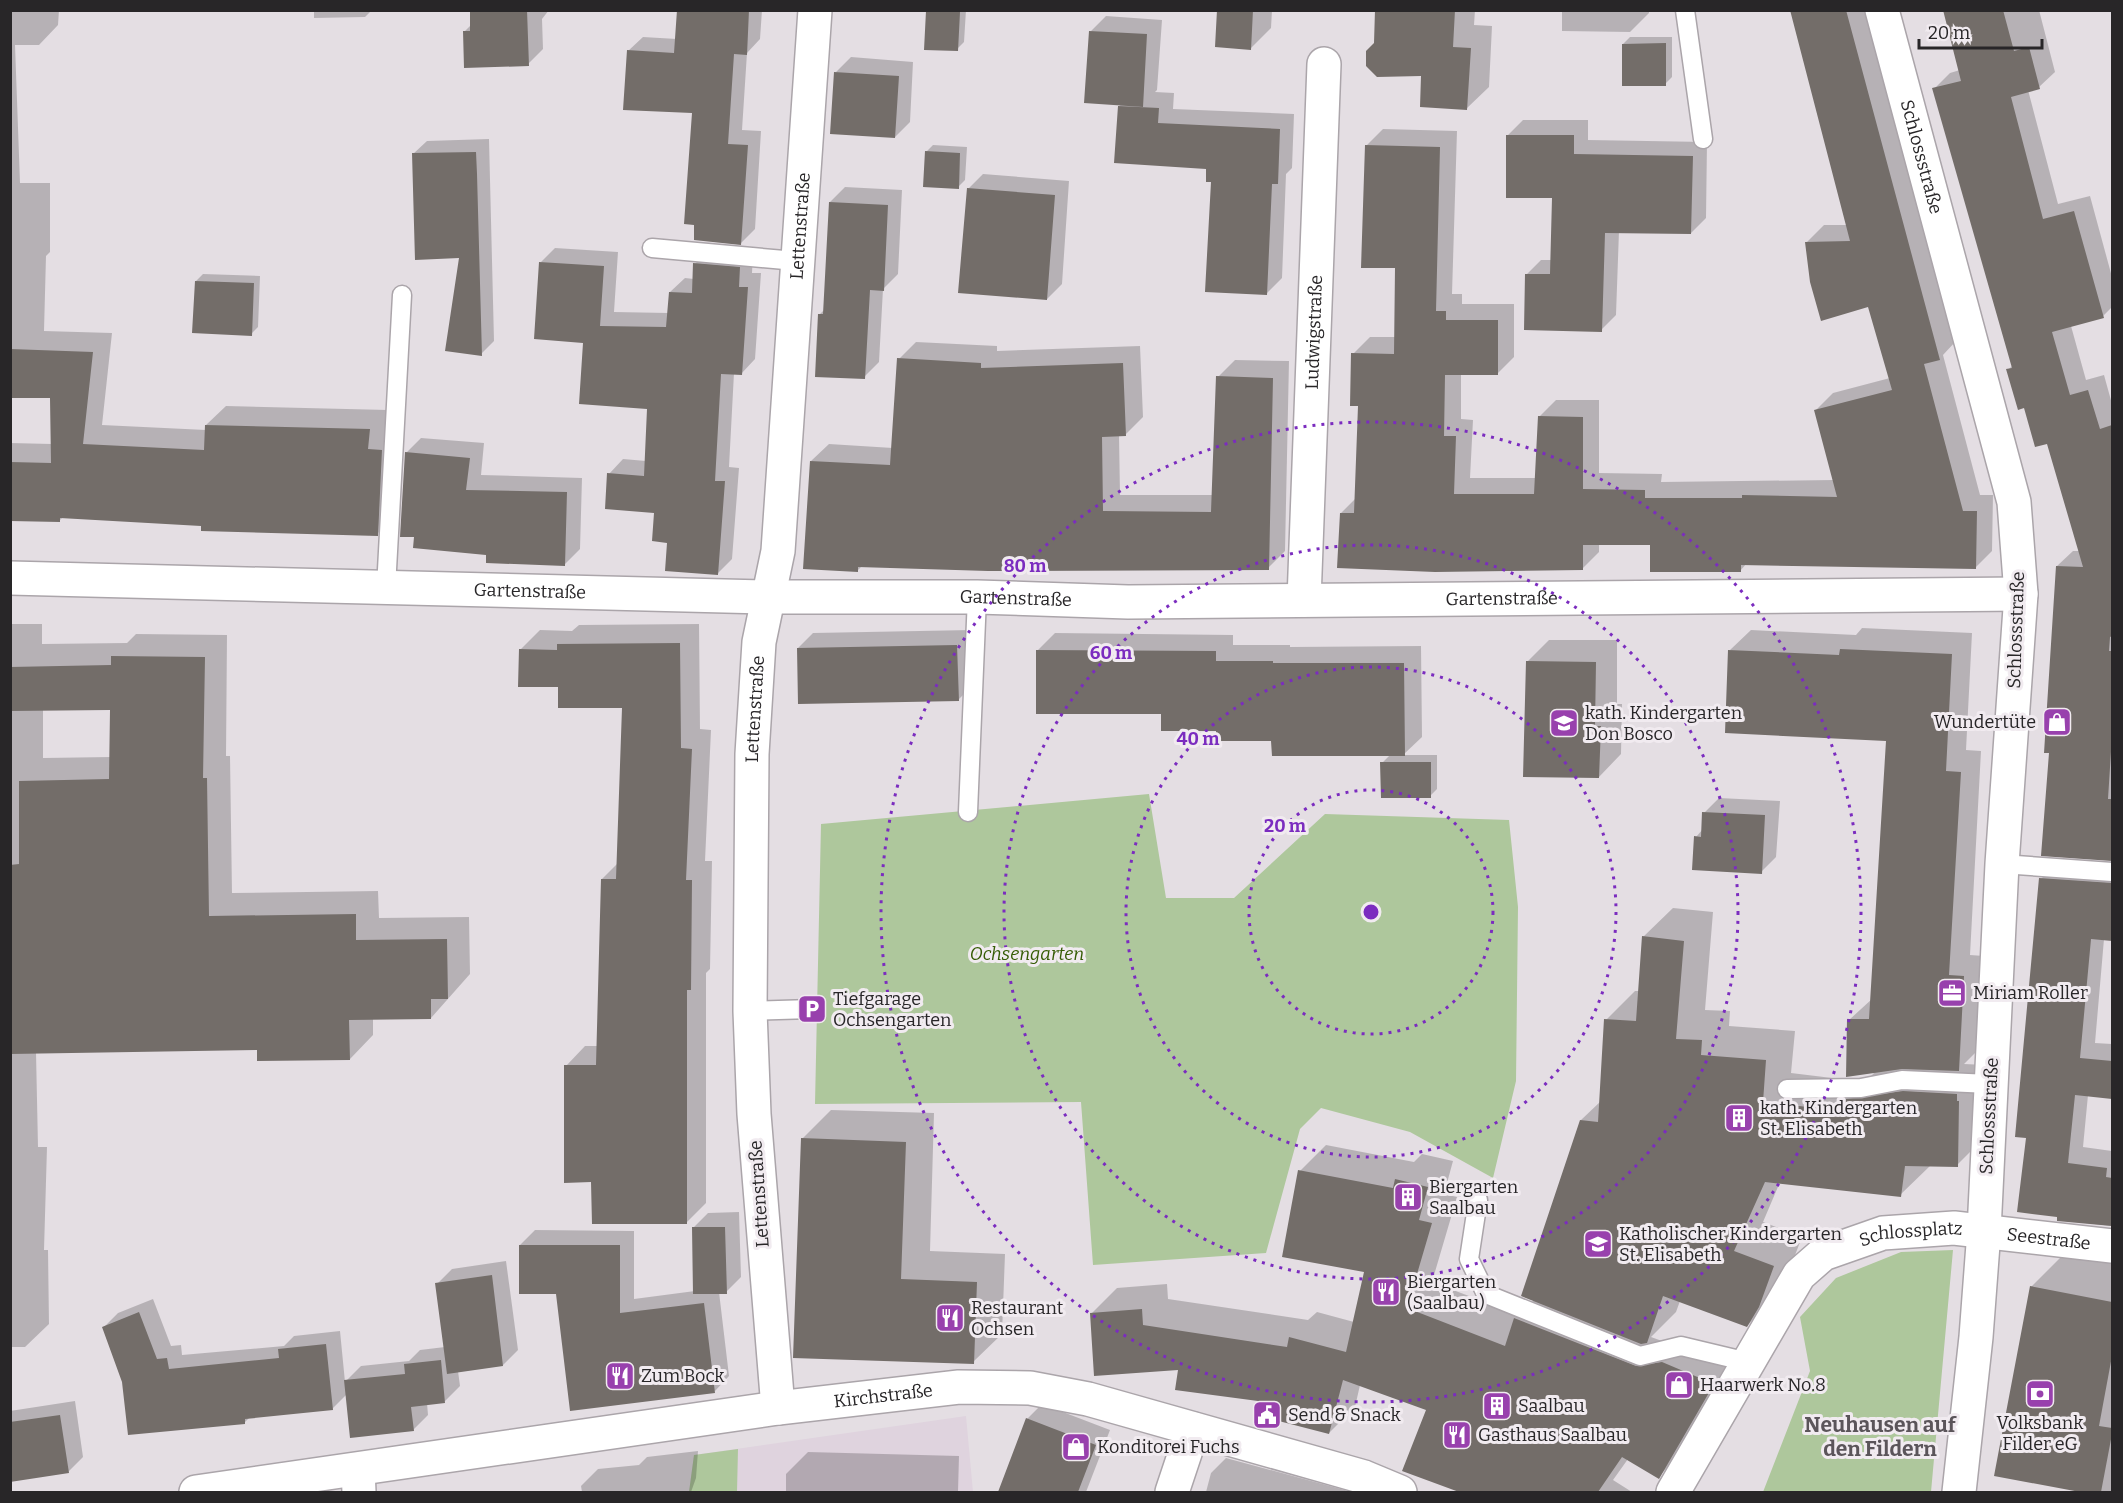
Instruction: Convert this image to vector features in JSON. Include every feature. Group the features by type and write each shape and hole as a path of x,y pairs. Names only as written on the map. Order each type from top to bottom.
{"street":[{"name":"Lettenstraße","path":"778,1408 754,1114 750,1011 752,754 759,642 778,551 814,10"},
{"name":"Schlossstraße","path":"1882,10 2013,502 2021,594 2002,864 1984,1231"},
{"name":"Ludwigstraße","path":"1304,600 1324,64"},
{"name":"Gartenstraße","path":"10,578 767,597 977,597 1128,602 2021,594"},
{"name":"Schlossplatz","path":"1673,1492 1799,1275 1823,1254 1884,1233 1954,1228 1984,1231 1977,1337 1960,1488"},
{"name":"Seestraße","path":"1984,1231 2112,1246"},
{"name":"Kirchstraße","path":"196,1492 358,1481 778,1408 959,1387 1030,1388 1088,1399 1364,1477 1400,1492"},
{"path":"1172,1492 1193,1429"}],"lane":[{"path":"1685,10 1703,139"},
{"path":"652,248 796,261"},
{"path":"386,588 402,295"},
{"path":"968,812 977,597"},
{"path":"2002,864 2112,872"},
{"path":"750,1011 812,1009"},
{"path":"1787,1089 1861,1088 1902,1080 1990,1084"},
{"path":"1478,1200 1469,1259 1486,1294 1640,1356 1682,1346 1748,1362"}],"shaded area":[{"path":"966,1416 973,1492 689,1492 694,1455"}],"green space":[{"name":"Ochsengarten","path":"1149,794 1166,898 1234,898 1325,814 1509,820 1518,907 1516,1081 1493,1178 1410,1132 1321,1108 1300,1129 1266,1253 1093,1265 1081,1102 815,1104 821,824"},
{"path":"1953,1250 1931,1492 1763,1492 1810,1371 1800,1317 1836,1278 1901,1252"},
{"path":"738,1449 737,1492 689,1492 694,1455"}],"building":[{"path":"470,10 527,10 529,66 464,68 463,31 470,31"},
{"path":"677,10 749,10 747,55 734,54 728,144 748,145 741,245 694,240 694,225 684,224 692,113 623,110 627,50 674,53"},
{"path":"1217,10 1253,10 1251,50 1215,47"},
{"path":"1375,10 1455,10 1453,47 1471,48 1467,110 1420,107 1421,76 1377,77 1366,66 1366,51 1374,43"},
{"path":"1790,10 1846,10 1940,360 1924,364 1963,511 1977,511 1976,569 1741,565 1741,572 1650,572 1650,545 1583,545 1583,570 1435,572 1337,568 1340,513 1354,513 1358,406 1350,406 1351,353 1394,354 1395,268 1361,268 1365,145 1440,147 1436,311 1446,311 1446,320 1498,320 1498,375 1445,375 1444,436 1456,436 1454,494 1534,494 1538,416 1583,417 1583,489 1645,490 1645,498 1742,498 1742,495 1837,497 1814,410 1892,390 1868,307 1821,321 1810,282 1805,242 1850,241"},
{"path":"1943,10 2003,10 2014,51 2029,47 2040,89 2011,97 2043,219 2074,211 2104,318 2052,332 2070,395 2088,390 2100,429 2112,425 2112,636 2109,651 2112,651 2112,736 2108,799 2112,799 2112,861 2041,856 2049,753 2044,753 2056,566 2083,567 2047,444 2035,447 2024,408 2018,410 2006,369 2012,368 1932,88 1961,81"},
{"path":"926,11 960,12 958,51 924,50"},
{"path":"1089,31 1147,34 1143,107 1084,103"},
{"path":"1666,43 1666,86 1622,86 1622,44"},
{"path":"834,72 899,76 895,138 830,134"},
{"path":"1118,106 1159,108 1158,123 1280,129 1278,184 1272,184 1267,295 1205,292 1211,182 1206,182 1206,169 1114,163"},
{"path":"1506,135 1574,135 1574,154 1693,156 1691,234 1605,233 1602,332 1524,330 1525,274 1550,274 1552,198 1506,198"},
{"path":"925,151 960,153 959,189 923,187"},
{"path":"476,152 482,356 445,351 459,258 415,260 412,153"},
{"path":"967,188 1055,195 1047,300 958,293"},
{"path":"829,202 888,205 884,291 870,290 865,379 815,377 818,314 823,314"},
{"path":"539,262 604,266 600,326 666,327 669,292 692,293 693,263 740,267 739,287 748,287 742,375 721,374 715,481 725,481 718,575 665,571 667,543 652,541 654,513 605,509 607,473 644,476 647,409 579,404 583,343 534,339"},
{"path":"195,281 254,283 252,336 192,333"},
{"path":"10,349 93,352 83,444 204,450 205,425 370,429 368,449 382,450 378,536 201,531 201,526 60,518 60,522 10,521 10,462 51,463 50,398 10,398"},
{"path":"897,358 981,363 981,368 1123,363 1126,436 1102,437 1103,511 1211,512 1216,376 1273,378 1269,570 988,571 858,567 858,572 803,569 810,461 890,465"},
{"path":"405,452 470,458 466,490 567,492 565,566 486,563 486,555 413,548 414,537 400,537"},
{"path":"680,643 681,748 692,749 686,880 692,880 691,990 687,990 687,1224 592,1224 591,1182 564,1183 564,1065 596,1065 601,879 616,879 622,708 558,708 558,687 518,687 519,649 557,650 557,644"},
{"path":"957,645 959,701 798,704 797,648"},
{"path":"1840,649 1952,654 1946,771 1961,772 1949,975 1964,976 1959,1071 1902,1069 1846,1077 1847,1019 1869,1019 1886,741 1725,733 1728,650 1839,655"},
{"path":"1036,650 1216,651 1216,661 1404,663 1405,756 1272,756 1271,741 1216,741 1216,731 1161,731 1161,714 1036,714"},
{"path":"111,656 205,657 203,778 207,778 209,916 356,914 356,940 447,939 448,999 431,999 431,1019 349,1020 350,1060 257,1061 257,1050 10,1054 10,865 19,864 19,781 109,779 110,710 10,711 10,667 111,665"},
{"path":"1526,661 1596,662 1595,726 1601,726 1599,778 1523,777"},
{"path":"1380,762 1431,762 1431,798 1381,798"},
{"path":"1702,812 1765,815 1762,874 1692,870 1694,836 1701,837"},
{"path":"2039,878 2112,883 2112,941 2091,939 2080,1058 2112,1061 2112,1099 2075,1095 2068,1163 2107,1168 2106,1177 2112,1178 2112,1226 2057,1221 2057,1217 2017,1212 2026,1138 2015,1137"},
{"path":"1642,936 1684,941 1676,1039 1702,1040 1701,1055 1766,1060 1763,1102 1845,1111 1846,1099 1903,1091 1957,1094 1957,1101 1959,1101 1958,1167 1905,1166 1901,1197 1765,1182 1734,1251 1774,1266 1759,1307 1747,1327 1663,1296 1647,1343 1641,1344 1521,1296 1580,1120 1598,1122 1604,1019 1636,1021"},
{"path":"801,1138 906,1142 901,1279 977,1282 974,1364 793,1358"},
{"path":"1298,1170 1393,1188 1395,1179 1428,1187 1419,1220 1432,1223 1407,1308 1505,1346 1514,1318 1636,1366 1662,1362 1714,1384 1659,1479 1622,1457 1598,1492 1459,1492 1402,1471 1426,1410 1343,1380 1329,1434 1255,1415 1258,1401 1175,1390 1178,1370 1094,1376 1090,1313 1142,1309 1143,1325 1287,1347 1289,1337 1346,1352 1364,1272 1282,1257"},
{"path":"692,1227 725,1227 727,1294 693,1294"},
{"path":"519,1245 620,1245 620,1313 704,1303 715,1393 570,1411 556,1294 519,1294"},
{"path":"492,1275 503,1366 447,1374 435,1283"},
{"path":"2030,1286 2112,1302 2112,1356 2099,1426 2112,1428 2112,1434 2101,1492 2080,1492 1994,1476"},
{"path":"139,1312 157,1359 167,1358 169,1369 279,1358 278,1349 326,1344 333,1410 245,1419 245,1424 128,1435 122,1382 102,1327"},
{"path":"441,1360 445,1403 411,1407 414,1431 350,1438 344,1380 405,1374 404,1364"},
{"path":"60,1415 69,1473 10,1482 10,1422"},
{"path":"1026,1418 1096,1445 1078,1492 998,1492"}],"place":[{"name":"Wundertüte","path":"2057,722"},
{"name":"kath. Kindergarten Don Bosco","path":"1564,723"},
{"name":"Miriam Roller","path":"1952,993"},
{"name":"Tiefgarage Ochsengarten","path":"812,1009"},
{"name":"kath. Kindergarten St. Elisabeth","path":"1739,1118"},
{"name":"Biergarten Saalbau","path":"1408,1197"},
{"name":"Katholischer Kindergarten St. Elisabeth","path":"1598,1244"},
{"name":"Biergarten (Saalbau)","path":"1386,1292"},
{"name":"Restaurant Ochsen","path":"950,1318"},
{"name":"Zum Bock","path":"620,1376"},
{"name":"Haarwerk No.8","path":"1679,1385"},
{"name":"Volksbank Filder eG","path":"2040,1394"},
{"name":"Saalbau","path":"1497,1406"},
{"name":"Send & Snack","path":"1267,1415"},
{"name":"Gasthaus Saalbau","path":"1457,1435"},
{"name":"Konditorei Fuchs","path":"1076,1447"}],"district":[{"name":"Neuhausen auf den Fildern","path":"1880,1437"}]}
